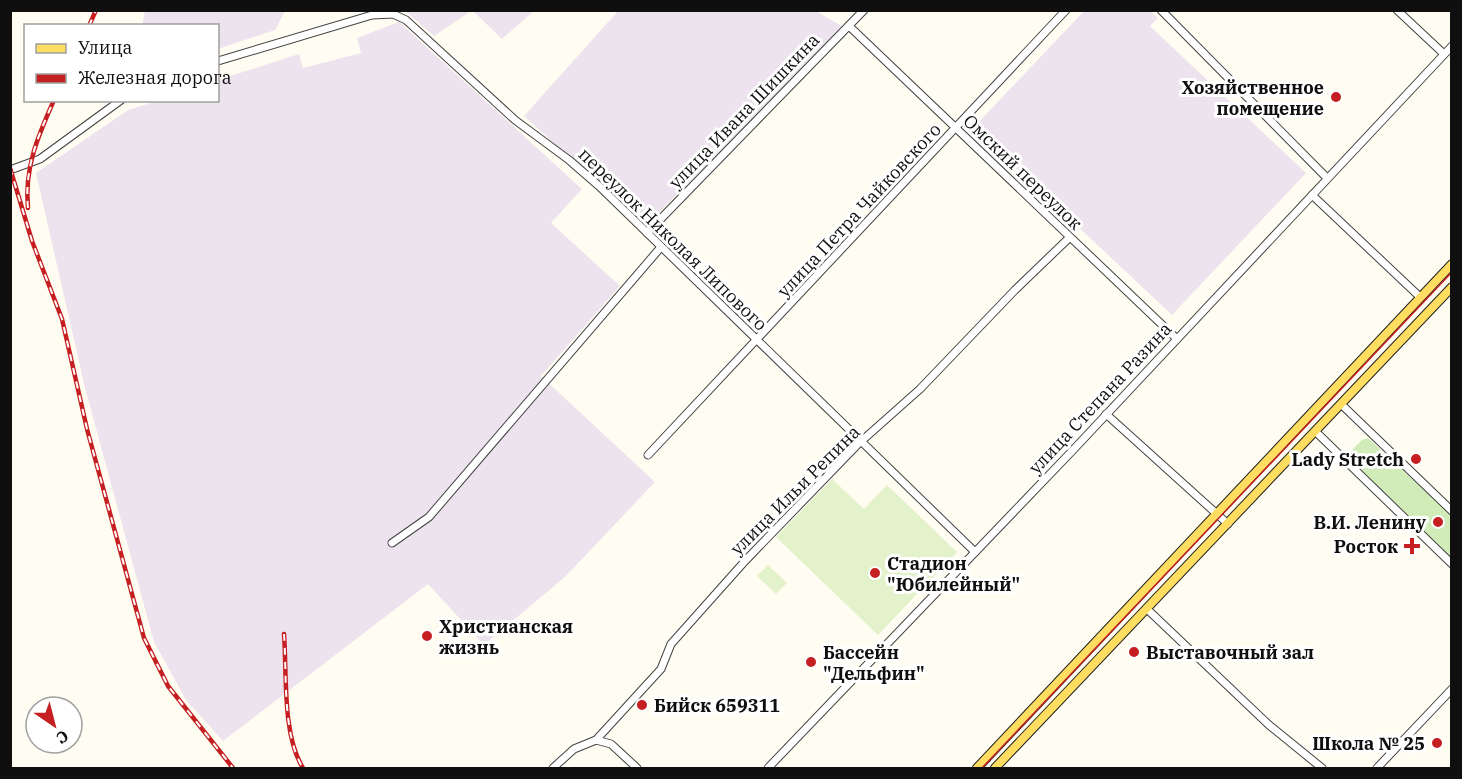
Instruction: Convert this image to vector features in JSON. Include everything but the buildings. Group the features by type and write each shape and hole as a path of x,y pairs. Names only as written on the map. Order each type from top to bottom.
{"main road":[{"path":"977,768 1452,264"},
{"path":"995,768 1452,287"},
{"path":"1135,600 1147,609"}],"street":[{"name":"улица Ивана Шишкина","path":"647,233 864,10"},
{"name":"улица Петра Чайковского","path":"648,455 1066,10"},
{"path":"1161,10 1327,178"},
{"path":"1397,10 1444,54"},
{"name":"переулок Николая Липового","path":"219,61 372,15 397,15 418,28 515,120 569,160 647,233 975,552"},
{"name":"Омский переулок","path":"849,26 1177,339"},
{"name":"улица Степана Разина","path":"768,768 1106,414 1452,46"},
{"path":"10,170 40,159 118,102"},
{"path":"1312,195 1420,297"},
{"name":"улица Ильи Репина","path":"553,768 574,749 596,740 661,669 671,644 745,561 862,441 920,389 1069,238"},
{"path":"392,543 420,525 448,496 661,247"},
{"path":"1341,405 1452,511"},
{"path":"1106,414 1228,524"},
{"path":"1316,432 1452,564"},
{"path":"1147,609 1269,725 1322,768"},
{"path":"1377,768 1452,690"},
{"path":"596,740 611,744 637,768"}],"shaded area":[{"path":"145,10 285,11 275,30 219,49 219,24 142,24"},
{"path":"405,11 471,11 434,36"},
{"path":"473,11 534,11 502,39"},
{"path":"618,11 816,11 845,28 645,226 524,116"},
{"path":"1084,11 1150,11 1158,18 1150,26 1306,173 1172,315 973,128"},
{"path":"399,22 582,189 551,223 620,286 541,376 655,482 565,577 484,645 428,584 223,741 186,700 154,642 85,388 36,173 128,110 154,102 219,102 219,80 299,54 303,68 361,53 357,38"}],"green space":[{"path":"1368,438 1451,515 1451,558 1349,462 1349,453 1362,440"},
{"name":"Стадион \"Юбилейный\"","path":"832,479 864,509 887,485 957,552 878,635 776,537"},
{"path":"768,565 787,583 776,594 757,576"}],"tram line":[{"path":"982,768 1452,272"}],"railway":[{"path":"90,24 96,10"},
{"path":"28,208 30,166 53,102"},
{"path":"10,168 32,241 62,319 87,429 144,638 168,686 233,768"},
{"path":"284,634 289,721 296,754 303,768"}],"place":[{"name":"Хозяйственное помещение","path":"1336,97"},
{"name":"Lady Stretch","path":"1416,459"},
{"name":"В.И. Ленину","path":"1438,522"},
{"name":"Росток","path":"1412,546"},
{"name":"Стадион \"Юбилейный\"","path":"875,573"},
{"name":"Христианская жизнь","path":"427,636"},
{"name":"Выставочный зал","path":"1134,652"},
{"name":"Бассейн \"Дельфин\"","path":"811,662"},
{"name":"Бийск 659311","path":"642,705"},
{"name":"Школа № 25","path":"1437,743"}]}
